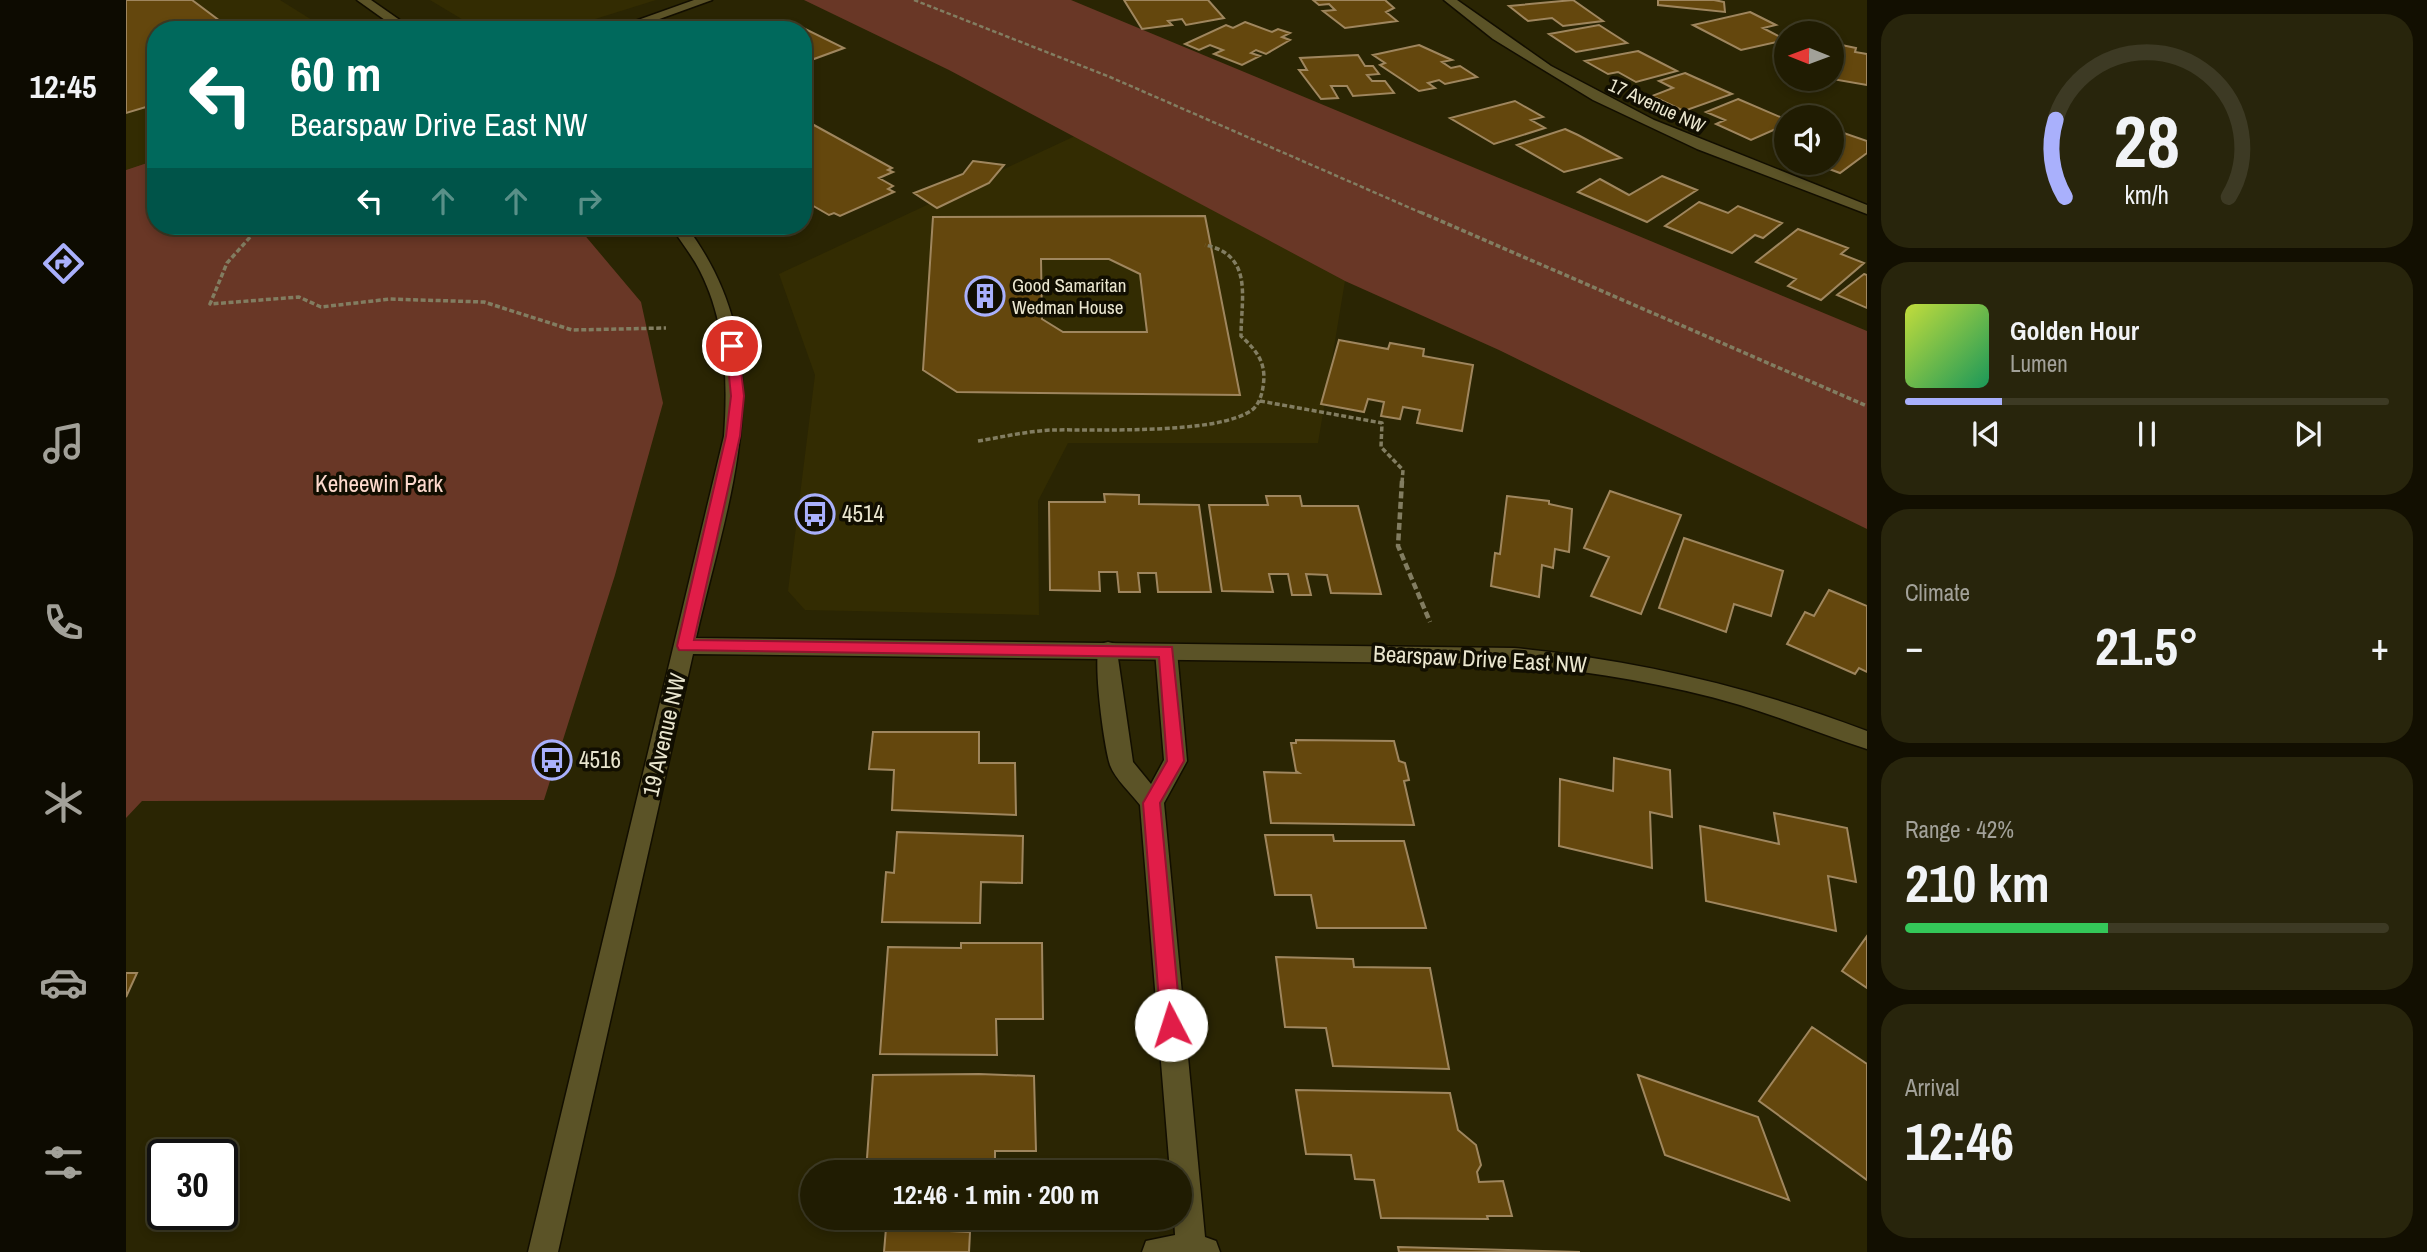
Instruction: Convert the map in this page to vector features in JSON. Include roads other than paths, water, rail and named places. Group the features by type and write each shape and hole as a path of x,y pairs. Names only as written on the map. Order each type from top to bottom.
{"street":[{"path":"363,0 394,21"},
{"path":"643,21 706,0"},
{"name":"17 Avenue NW","path":"1450,0 1528,60 1603,102 1722,156 1867,210"},
{"name":"19 Avenue NW","path":"543,1252 733,436 737,396 728,324 701,257 685,235"},
{"name":"Bearspaw Drive East NW","path":"685,646 1440,654 1584,662 1655,674 1741,695 1867,740"},
{"path":"1108,650 1109,686 1122,765 1152,803 1198,1250 1157,1252"},
{"path":"1152,803 1176,761 1166,652"}],"place":[{"name":"Good Samaritan Wedman House","path":"985,296"},
{"name":"4514","path":"815,514"},
{"name":"4516","path":"552,760"}],"park label":[{"name":"Keheewin Park","path":"379,484"}]}
